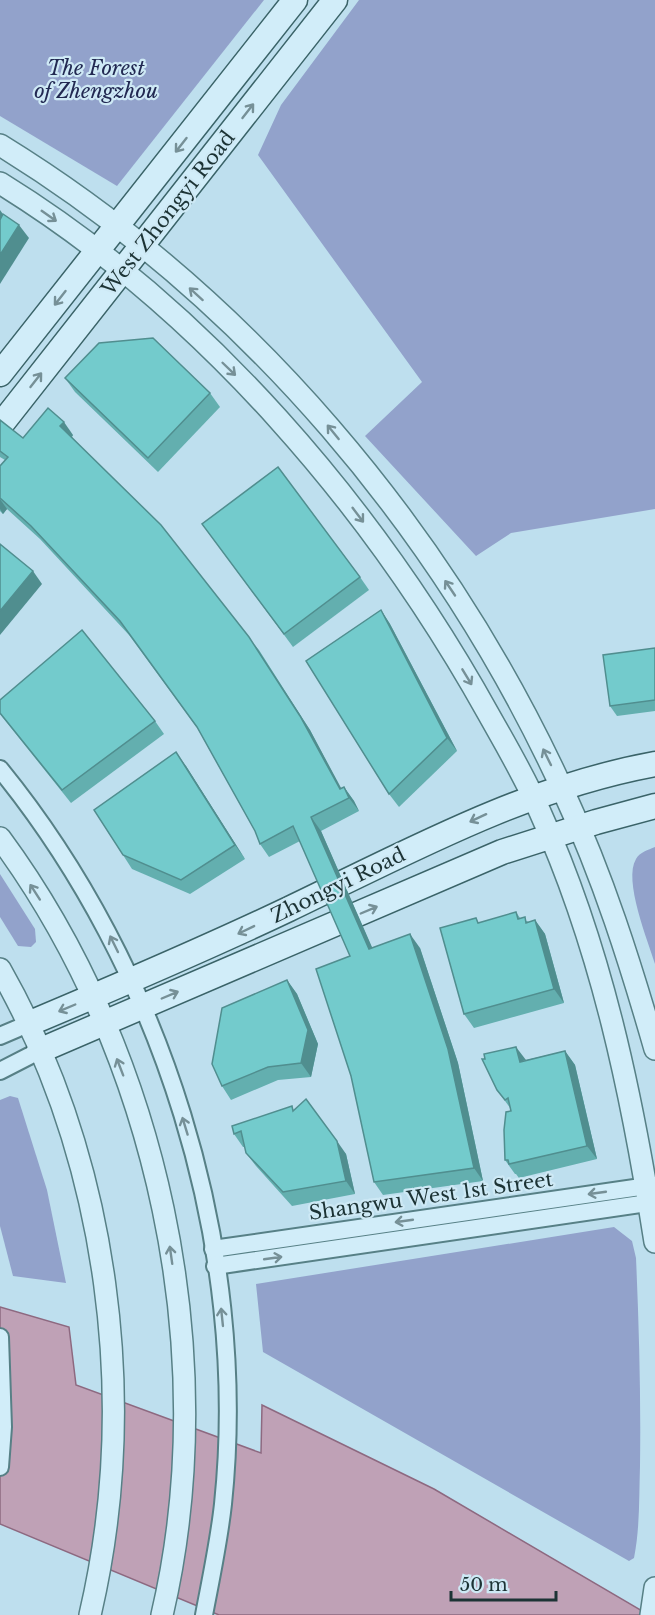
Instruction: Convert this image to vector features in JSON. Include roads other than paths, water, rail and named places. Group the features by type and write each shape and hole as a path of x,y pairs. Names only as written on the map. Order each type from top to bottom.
{"main road":[{"name":"West Zhongyi Road","path":"0,374 295,0"},
{"name":"West Zhongyi Road","path":"0,426 335,0"},
{"name":"Zhongyi Road","path":"28,1024 196,954 487,814 562,789 655,764"},
{"name":"Zhongyi Road","path":"39,1051 502,852 655,806"}],"street":[{"path":"0,145 41,170 117,226 220,315 305,398 381,491 476,628 529,720 579,827 622,938 655,1049"},
{"path":"0,183 64,226 121,272 197,339 281,420 355,511 422,605 453,654 533,798 550,836 598,967 651,1194 655,1242"},
{"path":"0,768 42,824 83,886 132,981 170,1079 198,1171 213,1249 226,1375 223,1503 204,1615"},
{"path":"0,838 46,909 92,997 130,1093 157,1181 176,1289 182,1354 184,1418 181,1485 162,1615"},
{"path":"0,969 28,1024 64,1116 88,1198 110,1325 114,1391 111,1480 92,1606"},
{"path":"0,1036 28,1024"},
{"path":"0,1071 39,1051"},
{"name":"Shangwu West 1st Street","path":"213,1249 651,1194"},
{"name":"Shangwu West 1st Street","path":"215,1266 651,1194"},
{"path":"0,1336 3,1426 0,1467"}],"park label":[{"name":"The Forest of Zhengzhou","path":"96,80"}]}
